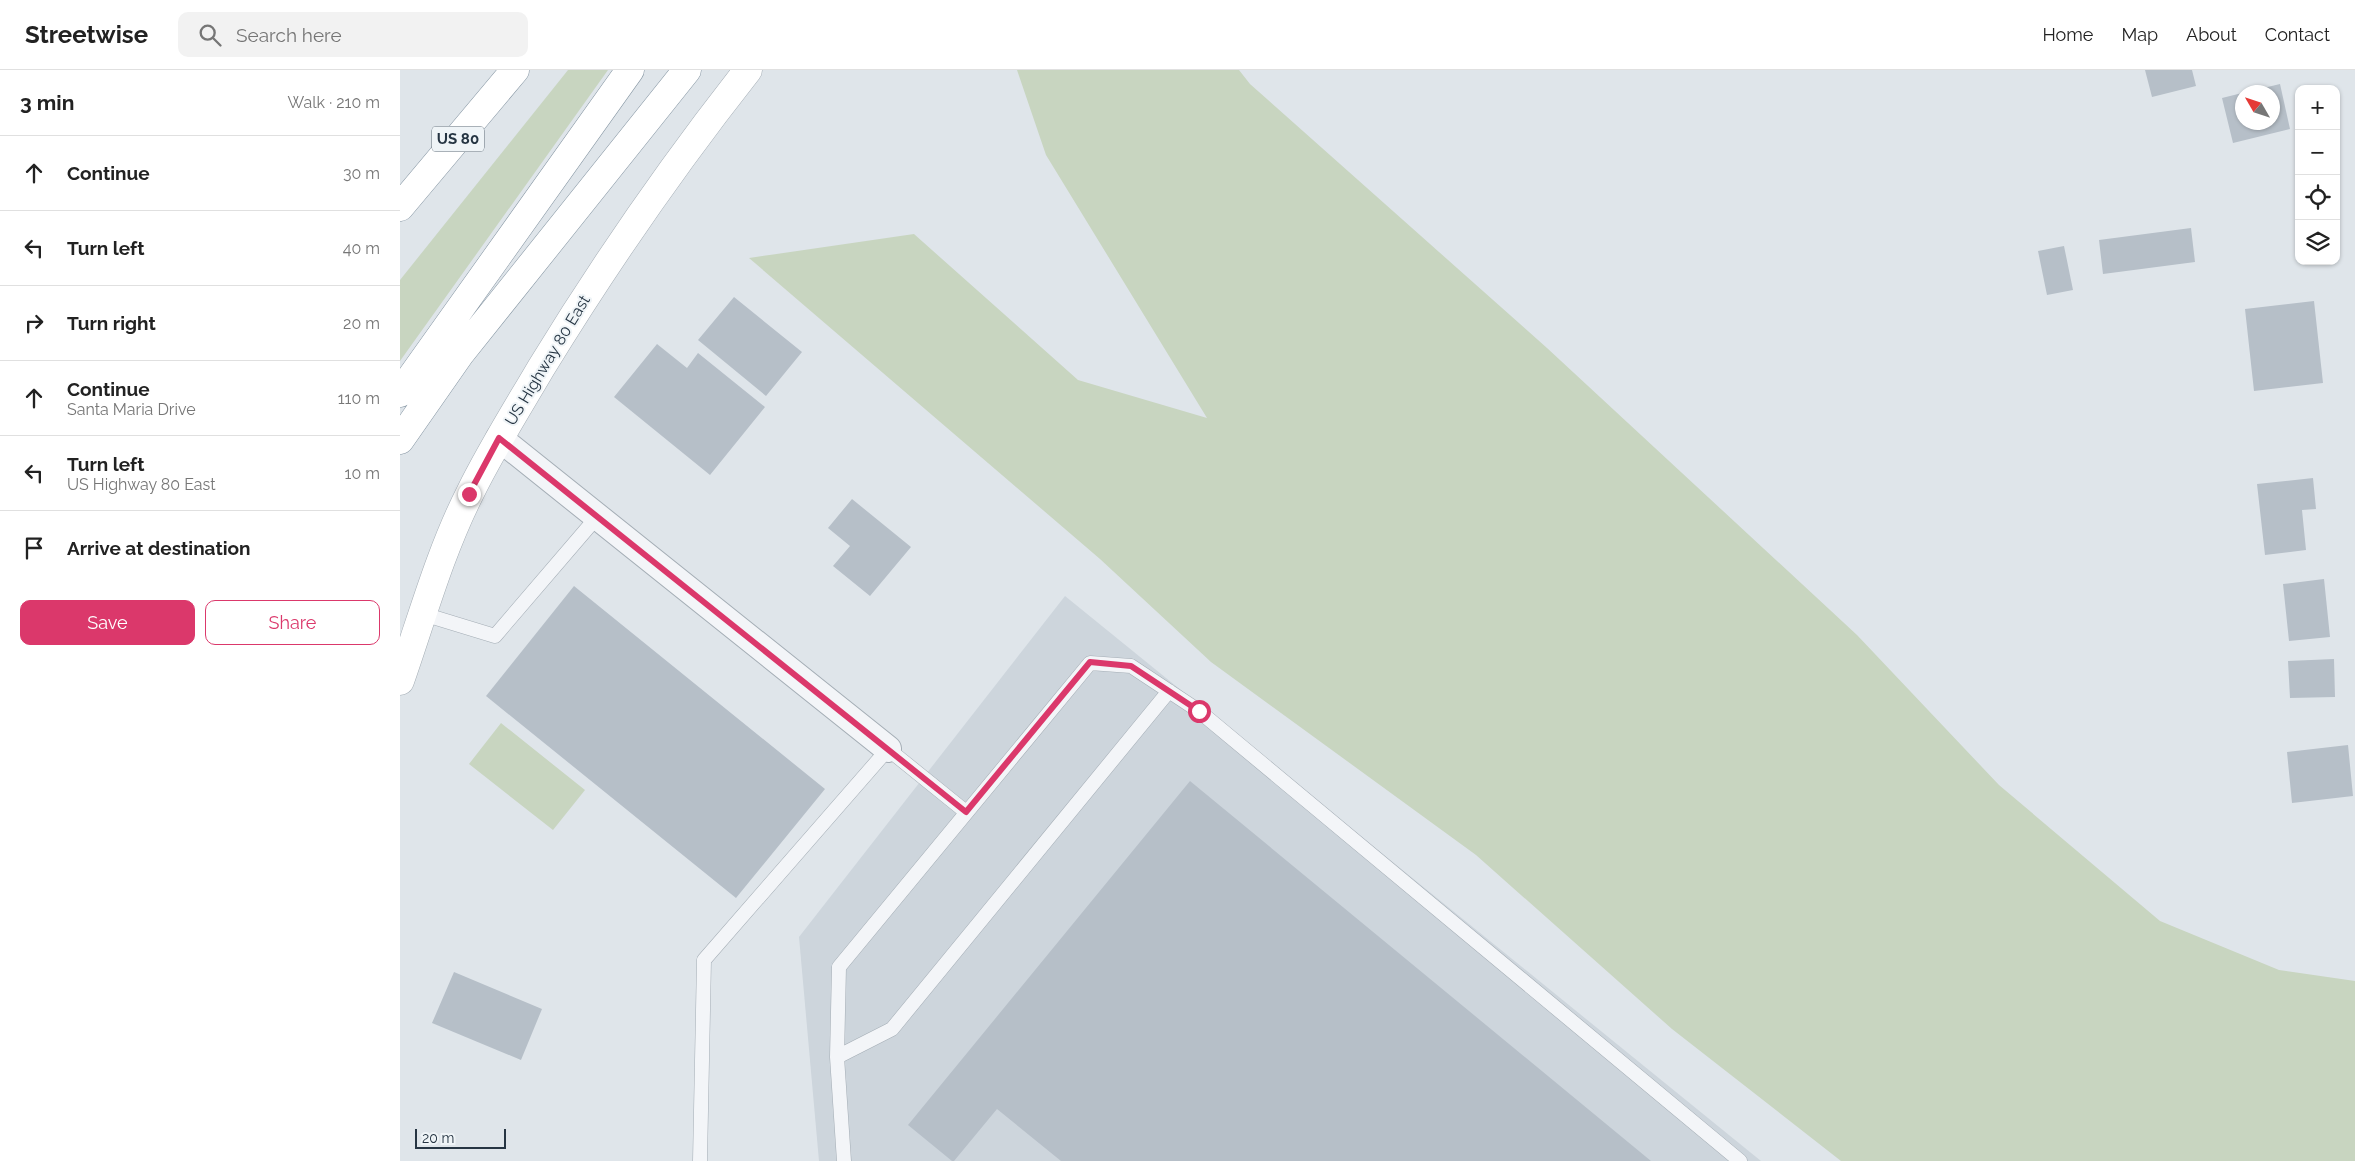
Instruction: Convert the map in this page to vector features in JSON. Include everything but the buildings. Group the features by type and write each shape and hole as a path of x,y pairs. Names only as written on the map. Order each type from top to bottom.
{"main road":[{"name":"US 80","path":"400,207 515,70"},
{"path":"400,393 630,70"},
{"path":"400,440 466,347 688,70"},
{"name":"US Highway 80 East","path":"400,681 423,614 469,494 499,438 583,299 705,124 748,70"}],"street":[{"path":"499,438 888,749"}],"lane":[{"path":"423,614 495,636 597,517"},
{"path":"844,1161 837,1057 839,967 1090,662 1131,666 1199,711 1740,1161"},
{"path":"837,1057 892,1029 1169,691"},
{"path":"700,1161 704,960 888,749 966,812"}],"shaded area":[{"path":"1065,596 1761,1161 819,1161 799,937"}],"green space":[{"path":"568,70 608,70 400,361 400,280"},
{"path":"1017,70 1239,70 1250,84 1547,348 1857,635 1999,785 2160,921 2279,970 2355,981 2355,1161 1841,1161 1672,1029 1476,855 1211,662 1100,559 749,258 914,234 1078,380 1207,418 1046,155"},
{"path":"501,723 585,790 553,830 469,764"}],"route":[{"path":"469,494 499,438 966,812 1090,662 1131,666 1199,711"}]}
